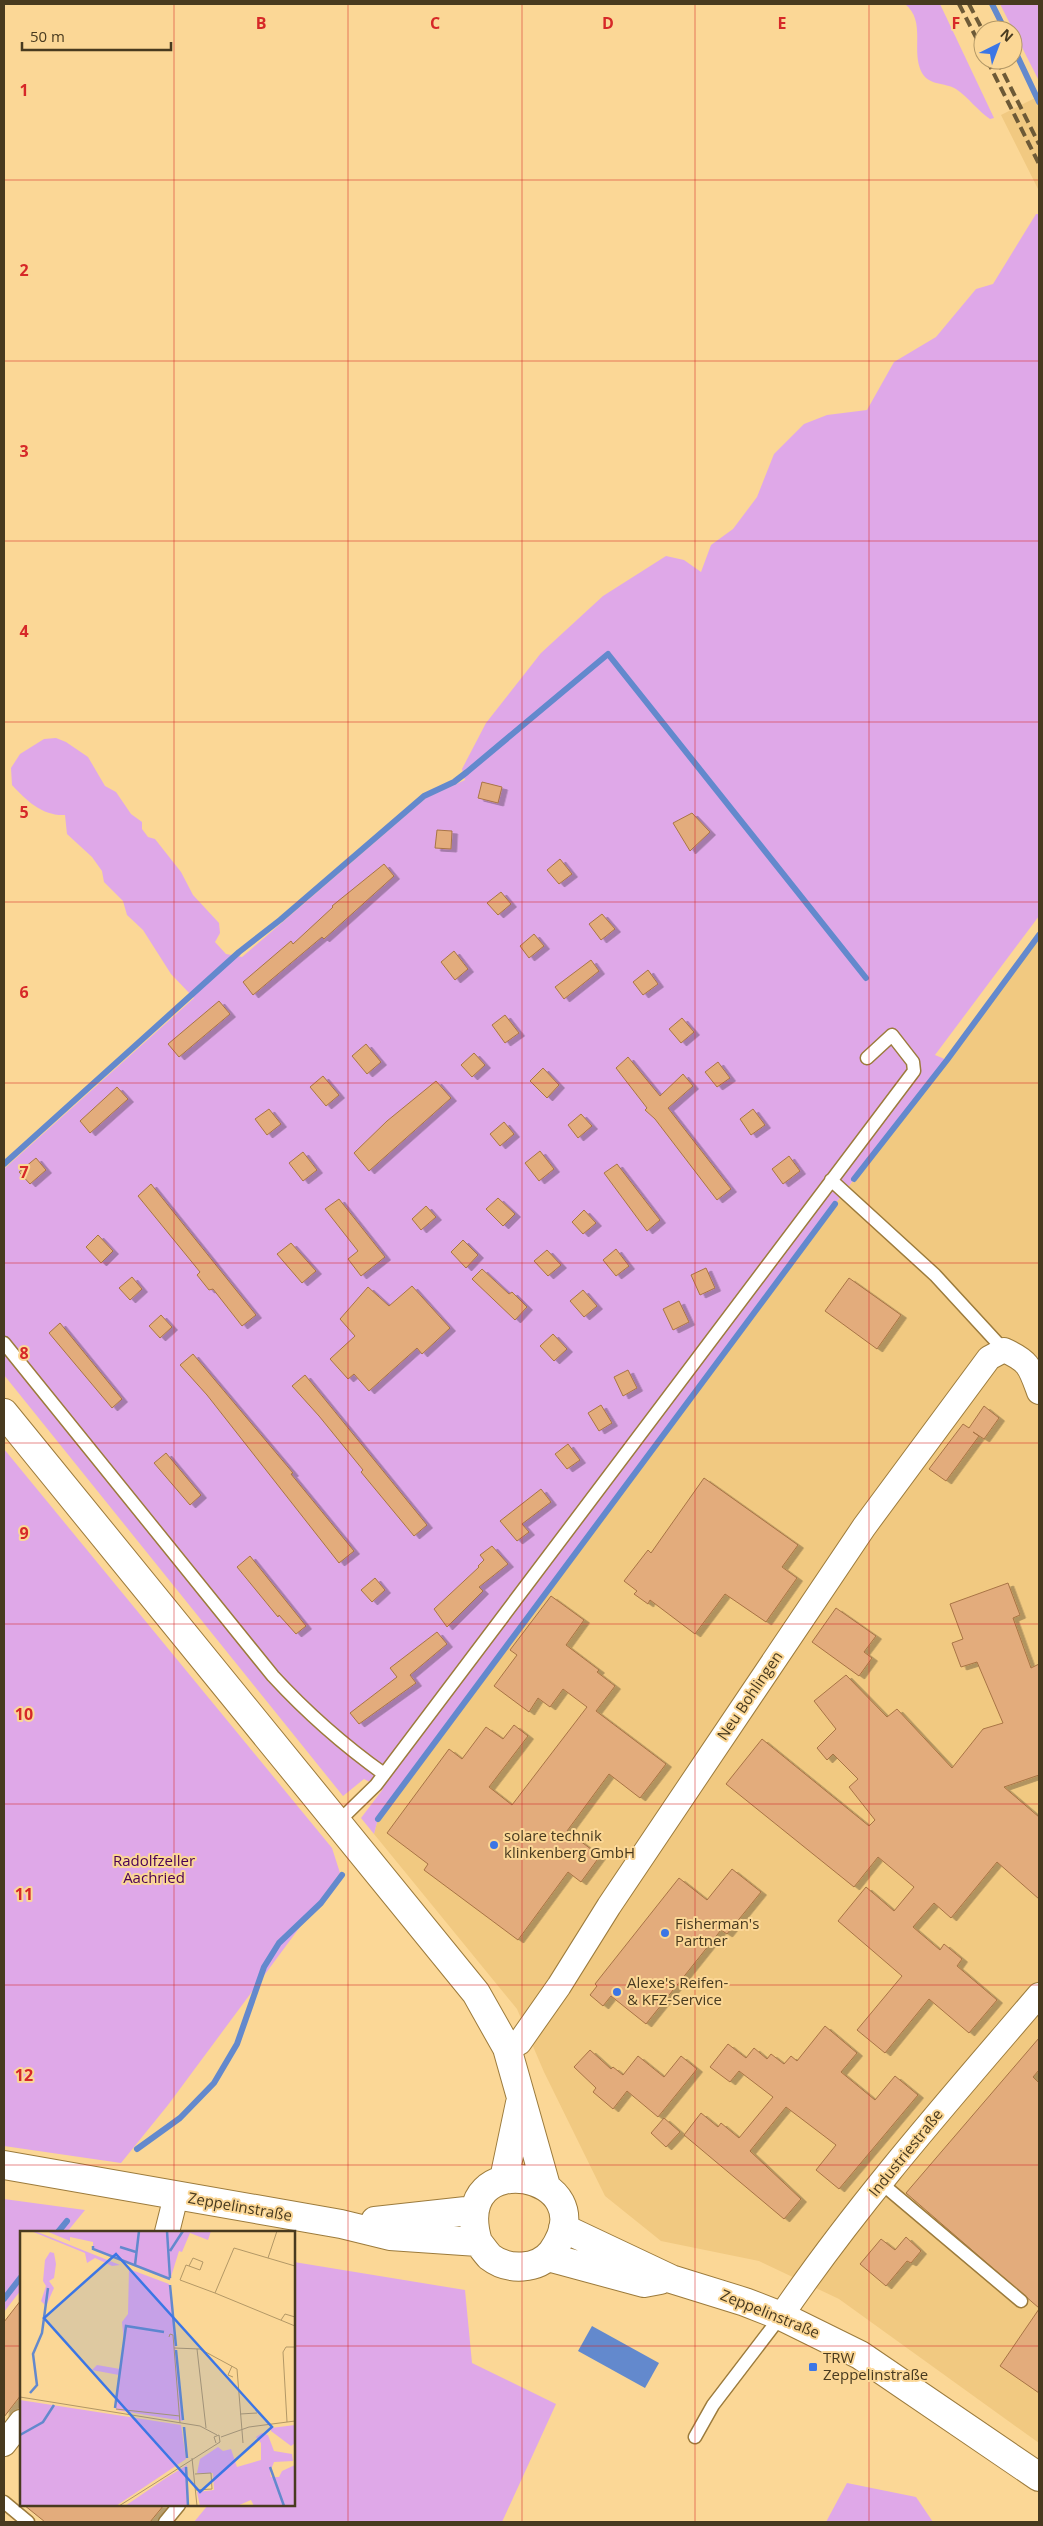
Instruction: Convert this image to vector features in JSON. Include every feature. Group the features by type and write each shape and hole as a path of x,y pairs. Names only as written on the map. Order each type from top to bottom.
{"main road":[{"path":"4,1412 476,1993 507,2048 546,2186 560,2203 563,2215 563,2228 560,2240 548,2257 537,2264 519,2267 502,2264 489,2256 478,2242 474,2227 475,2210 482,2196 493,2185 504,2179 520,2177 546,2186"},
{"path":"504,2179 521,2096"},
{"path":"4,2165 176,2196"},
{"name":"Zeppelinstraße","path":"176,2196 341,2224"},
{"path":"341,2224 434,2217 475,2210"},
{"path":"341,2224 390,2236 478,2242"},
{"name":"Zeppelinstraße","path":"563,2228 671,2279 745,2302 781,2316 860,2354 1039,2477"},
{"name":"Zeppelinstraße","path":"548,2257 644,2283 671,2279"}],"street":[{"path":"1004,1350 1023,1358 1032,1373 1039,1392"},
{"name":"Neu Bohlingen","path":"507,2048 519,2043 559,1986 609,1906 864,1527 989,1358 1004,1350"},
{"name":"Industriestraße","path":"781,2316 829,2246 1039,1995"},
{"name":"Zeppelinstraße","path":"167,2231 176,2196"},
{"path":"4,2444 20,2423"}],"lane":[{"path":"337,1823 349,1813 384,1774 914,1071 913,1062 892,1035 867,1058"},
{"path":"831,1180 935,1275 1004,1350"},
{"path":"4,1343 273,1676 307,1713 346,1748 384,1774"},
{"path":"881,2183 1021,2301"},
{"path":"695,2437 718,2398 781,2316"},
{"path":"4,2502 28,2522"},
{"path":"165,2522 178,2506"}],"shaded area":[{"path":"1035,98 1039,107 1039,191 1001,115"},
{"path":"1039,935 1039,2443 839,2299 759,2261 661,2241 605,2196 544,2072 517,2009 374,1834 378,1819 835,1204 947,1060"}],"green space":[{"path":"905,4 940,4 994,118 990,119 986,116 956,89 933,82 925,77 917,55 915,19 912,11"},
{"path":"1000,4 1039,4 1039,81 1023,49 1023,20 1008,20"},
{"path":"1036,214 1039,214 1039,916 935,1055 947,1060 835,1204 378,1819 374,1834 361,1818 383,1789 364,1779 343,1796 4,1375 4,1169 194,998 171,974 143,930 127,915 123,901 104,882 102,871 92,857 67,834 65,815 57,815 42,810 23,797 12,785 11,768 20,754 44,739 56,738 66,742 88,757 105,786 116,792 131,814 142,822 142,829 148,837 155,839 181,872 193,895 219,923 220,933 215,942 226,954 242,957 426,798 465,780 462,769 486,723 541,653 603,596 666,556 684,560 701,572 711,545 733,529 757,497 774,454 804,424 827,415 867,410 894,362 936,337 976,289 993,284"},
{"name":"Radolfzeller Aachried","path":"4,1449 332,1848 340,1873 168,2105 121,2163 4,2146"},
{"path":"4,2199 85,2210 68,2231 20,2231 20,2291 4,2312"},
{"path":"295,2262 465,2290 472,2363 556,2404 502,2522 194,2522 207,2506 295,2506"},
{"path":"847,2483 916,2497 933,2522 826,2522"}],"water":[{"path":"592,2326 659,2363 645,2388 578,2351"}],"building":[{"path":"482,782 502,787 498,803 478,798"},
{"path":"692,813 710,832 690,851 673,823"},
{"path":"437,830 452,831 451,849 435,848"},
{"path":"560,859 572,874 559,884 547,870"},
{"path":"384,864 394,876 324,939 322,937 253,995 243,982 291,941 293,944 332,906"},
{"path":"501,892 511,904 498,915 487,903"},
{"path":"602,914 615,929 601,940 589,924"},
{"path":"534,934 544,946 529,958 520,946"},
{"path":"454,951 468,969 455,980 441,962"},
{"path":"591,960 599,971 564,999 555,987"},
{"path":"648,970 658,984 643,995 633,982"},
{"path":"219,1001 230,1014 179,1057 168,1044"},
{"path":"505,1015 519,1033 505,1043 492,1025"},
{"path":"682,1018 694,1032 681,1043 669,1029"},
{"path":"366,1044 381,1062 367,1074 352,1056"},
{"path":"474,1053 485,1065 472,1077 461,1065"},
{"path":"628,1057 660,1096 683,1074 693,1086 668,1108 731,1189 717,1200 655,1119 645,1110 647,1108 616,1068"},
{"path":"718,1062 730,1078 717,1087 705,1072"},
{"path":"543,1068 559,1085 547,1098 530,1081"},
{"path":"323,1076 339,1095 326,1106 310,1087"},
{"path":"436,1081 451,1098 369,1171 354,1153 387,1121"},
{"path":"117,1087 128,1099 90,1133 80,1121"},
{"path":"269,1109 281,1124 267,1135 255,1119"},
{"path":"753,1109 765,1125 751,1135 740,1119"},
{"path":"581,1114 592,1126 578,1138 568,1125"},
{"path":"504,1122 514,1134 500,1146 490,1134"},
{"path":"540,1151 554,1169 539,1181 525,1163"},
{"path":"303,1152 317,1170 303,1181 289,1163"},
{"path":"789,1156 800,1171 783,1184 772,1169"},
{"path":"36,1158 46,1170 30,1184 19,1172"},
{"path":"617,1164 660,1220 647,1231 604,1173"},
{"path":"151,1184 256,1315 242,1326 213,1289 209,1290 197,1275 200,1272 138,1196"},
{"path":"498,1198 515,1214 503,1226 486,1209"},
{"path":"339,1199 385,1257 361,1276 348,1259 358,1251 325,1209"},
{"path":"426,1206 436,1217 421,1230 412,1219"},
{"path":"584,1210 596,1223 583,1234 572,1222"},
{"path":"98,1235 113,1251 101,1263 86,1247"},
{"path":"463,1240 478,1255 466,1268 451,1252"},
{"path":"291,1243 316,1271 302,1283 277,1254"},
{"path":"616,1249 629,1266 616,1276 603,1260"},
{"path":"547,1250 561,1265 548,1276 534,1261"},
{"path":"706,1268 715,1288 700,1295 691,1275"},
{"path":"482,1269 509,1294 512,1292 527,1307 515,1320 472,1279"},
{"path":"132,1277 142,1289 130,1300 119,1288"},
{"path":"849,1278 901,1315 877,1349 825,1311"},
{"path":"412,1286 450,1328 422,1354 417,1348 369,1391 354,1374 348,1379 330,1359 355,1336 340,1319 368,1287 389,1306"},
{"path":"583,1290 597,1306 584,1317 570,1301"},
{"path":"679,1301 689,1322 673,1330 663,1309"},
{"path":"161,1315 172,1327 160,1338 149,1326"},
{"path":"60,1323 122,1399 112,1408 49,1333"},
{"path":"553,1334 567,1349 554,1361 540,1346"},
{"path":"193,1354 293,1473 291,1474 354,1551 339,1563 207,1395 180,1365"},
{"path":"628,1370 637,1388 623,1396 614,1377"},
{"path":"305,1375 427,1525 414,1536 361,1472 363,1470 292,1386"},
{"path":"601,1405 612,1423 599,1431 588,1413"},
{"path":"984,1406 999,1418 984,1439 973,1432 979,1436 946,1481 929,1469 963,1424 969,1428"},
{"path":"568,1444 580,1460 567,1469 555,1454"},
{"path":"166,1453 201,1495 190,1505 154,1463"},
{"path":"704,1478 798,1545 782,1567 797,1578 766,1622 725,1594 695,1634 650,1600 648,1604 634,1594 637,1591 624,1581 648,1550 651,1553"},
{"path":"541,1489 551,1502 522,1524 529,1532 517,1541 500,1521"},
{"path":"492,1546 508,1564 479,1587 483,1591 447,1627 434,1609 479,1567 484,1560 480,1555"},
{"path":"250,1556 306,1626 296,1634 279,1615 278,1617 237,1567"},
{"path":"375,1578 385,1590 372,1602 361,1590"},
{"path":"1008,1583 1020,1615 1013,1618 1031,1668 1039,1664 1039,1775 1004,1787 1039,1817 1039,1899 997,1862 951,1918 934,1903 913,1927 940,1950 944,1944 962,1959 957,1966 997,2000 969,2033 929,1999 885,2053 857,2030 902,1976 838,1921 866,1887 894,1911 914,1887 878,1857 854,1887 726,1784 762,1739 869,1826 875,1820 849,1787 858,1779 833,1754 827,1760 817,1748 836,1729 814,1701 846,1675 887,1717 897,1709 952,1768 983,1729 1003,1723 977,1662 961,1667 952,1643 963,1639 950,1604"},
{"path":"551,1596 584,1620 566,1645 599,1670 597,1672 615,1686 596,1711 666,1764 640,1798 609,1774 567,1831 600,1856 581,1882 568,1872 518,1940 424,1870 428,1864 387,1833 449,1749 462,1759 486,1727 503,1739 514,1725 528,1736 489,1787 512,1805 587,1707 563,1689 550,1707 538,1698 529,1712 494,1686 517,1655 510,1650"},
{"path":"836,1608 876,1636 864,1652 872,1658 859,1676 812,1642"},
{"path":"437,1632 447,1644 410,1675 416,1683 359,1724 350,1713 397,1677 390,1668"},
{"path":"732,1869 761,1892 727,1934 721,1930 646,2024 611,1996 603,2006 590,1995 597,1986 595,1984 679,1878 707,1900"},
{"path":"825,2026 857,2053 841,2072 875,2100 895,2076 918,2095 839,2189 816,2170 836,2145 786,2107 750,2151 801,2199 784,2219 684,2135 701,2113 718,2127 721,2123 739,2138 773,2097 739,2071 730,2082 710,2067 728,2044 746,2058 754,2048 767,2059 771,2054 784,2064 791,2056 797,2061"},
{"path":"1039,2038 1039,2070 1033,2077 1039,2083 1039,2308 906,2193"},
{"path":"590,2050 611,2069 613,2067 623,2075 638,2056 664,2077 681,2056 697,2069 658,2117 627,2091 613,2109 593,2092 596,2088 574,2067"},
{"path":"664,2118 680,2132 666,2147 651,2133"},
{"path":"906,2237 921,2251 911,2263 907,2261 886,2286 860,2264 881,2239 895,2250"},
{"path":"20,2301 20,2396 4,2417 4,2322"},
{"path":"1039,2309 1039,2393 1000,2366"},
{"path":"25,2506 163,2506 150,2522 45,2522"}],"waterway":[{"path":"992,4 1000,20"},
{"path":"1023,68 1039,102"},
{"path":"4,1164 239,952 280,920 424,796 454,782 467,772 608,654 866,978"},
{"path":"854,1179 947,1060 1039,935"},
{"path":"378,1819 835,1204"},
{"path":"137,2149 180,2118 214,2083 237,2044 264,1967 279,1943 321,1903 342,1875"},
{"path":"59,2231 67,2221"},
{"path":"4,2299 20,2278"}],"railway":[{"path":"959,4 973,31"},
{"path":"969,4 977,20"},
{"path":"992,70 1039,164"},
{"path":"1002,70 1039,144"}],"place":[{"name":"solare technik klinkenberg GmbH","path":"494,1845"},
{"name":"Fisherman's Partner","path":"665,1933"},
{"name":"Alexe's Reifen- & KFZ-Service","path":"617,1992"},
{"name":"TRW Zeppelinstraße","path":"813,2367"}]}
